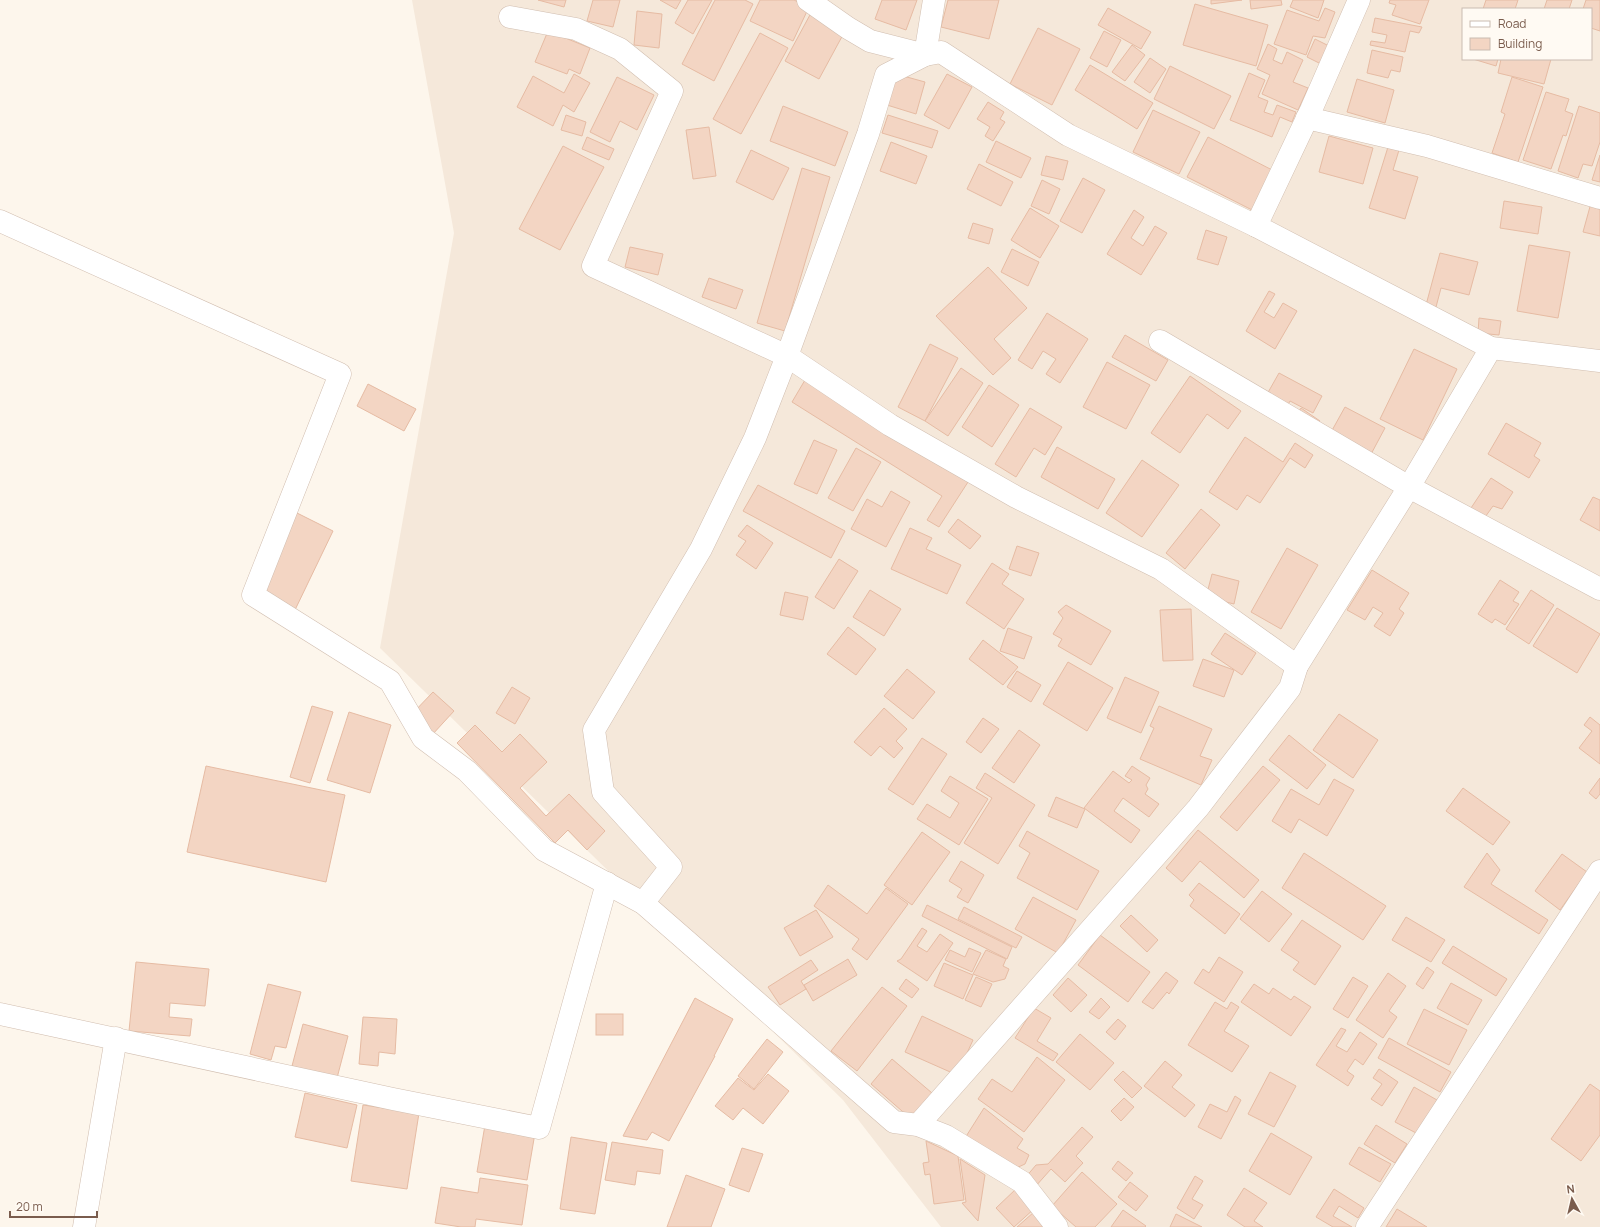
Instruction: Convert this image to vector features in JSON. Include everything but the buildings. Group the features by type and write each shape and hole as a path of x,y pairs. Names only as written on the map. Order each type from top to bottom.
{"street":[{"path":"808,0 848,28 870,41 925,55"},
{"path":"925,55 934,0"},
{"path":"1256,226 1307,118 1359,0"},
{"path":"510,17 576,28 620,49 672,91 593,266 787,356 890,424 1016,497 1161,569 1298,666"},
{"path":"643,903 670,867 603,792 594,730 702,549 755,438 787,356 868,134 886,75 925,55 941,52 1068,135 1256,226 1491,348 1600,361"},
{"path":"1307,118 1427,146 1600,198"},
{"path":"0,221 340,374 253,595 390,681 423,738 467,772 544,850 643,903 894,1122 918,1125 946,1136 1022,1182 1057,1227"},
{"path":"1160,341 1409,487 1600,589"},
{"path":"918,1125 1198,808 1290,688 1298,666 1409,487 1491,348"},
{"path":"1366,1227 1600,871"},
{"path":"0,1014 393,1099 538,1128 607,883"},
{"path":"84,1227 116,1038"}],"shaded area":[{"path":"412,0 1600,0 1600,1227 941,1227 843,1100 380,648 454,233"}]}
